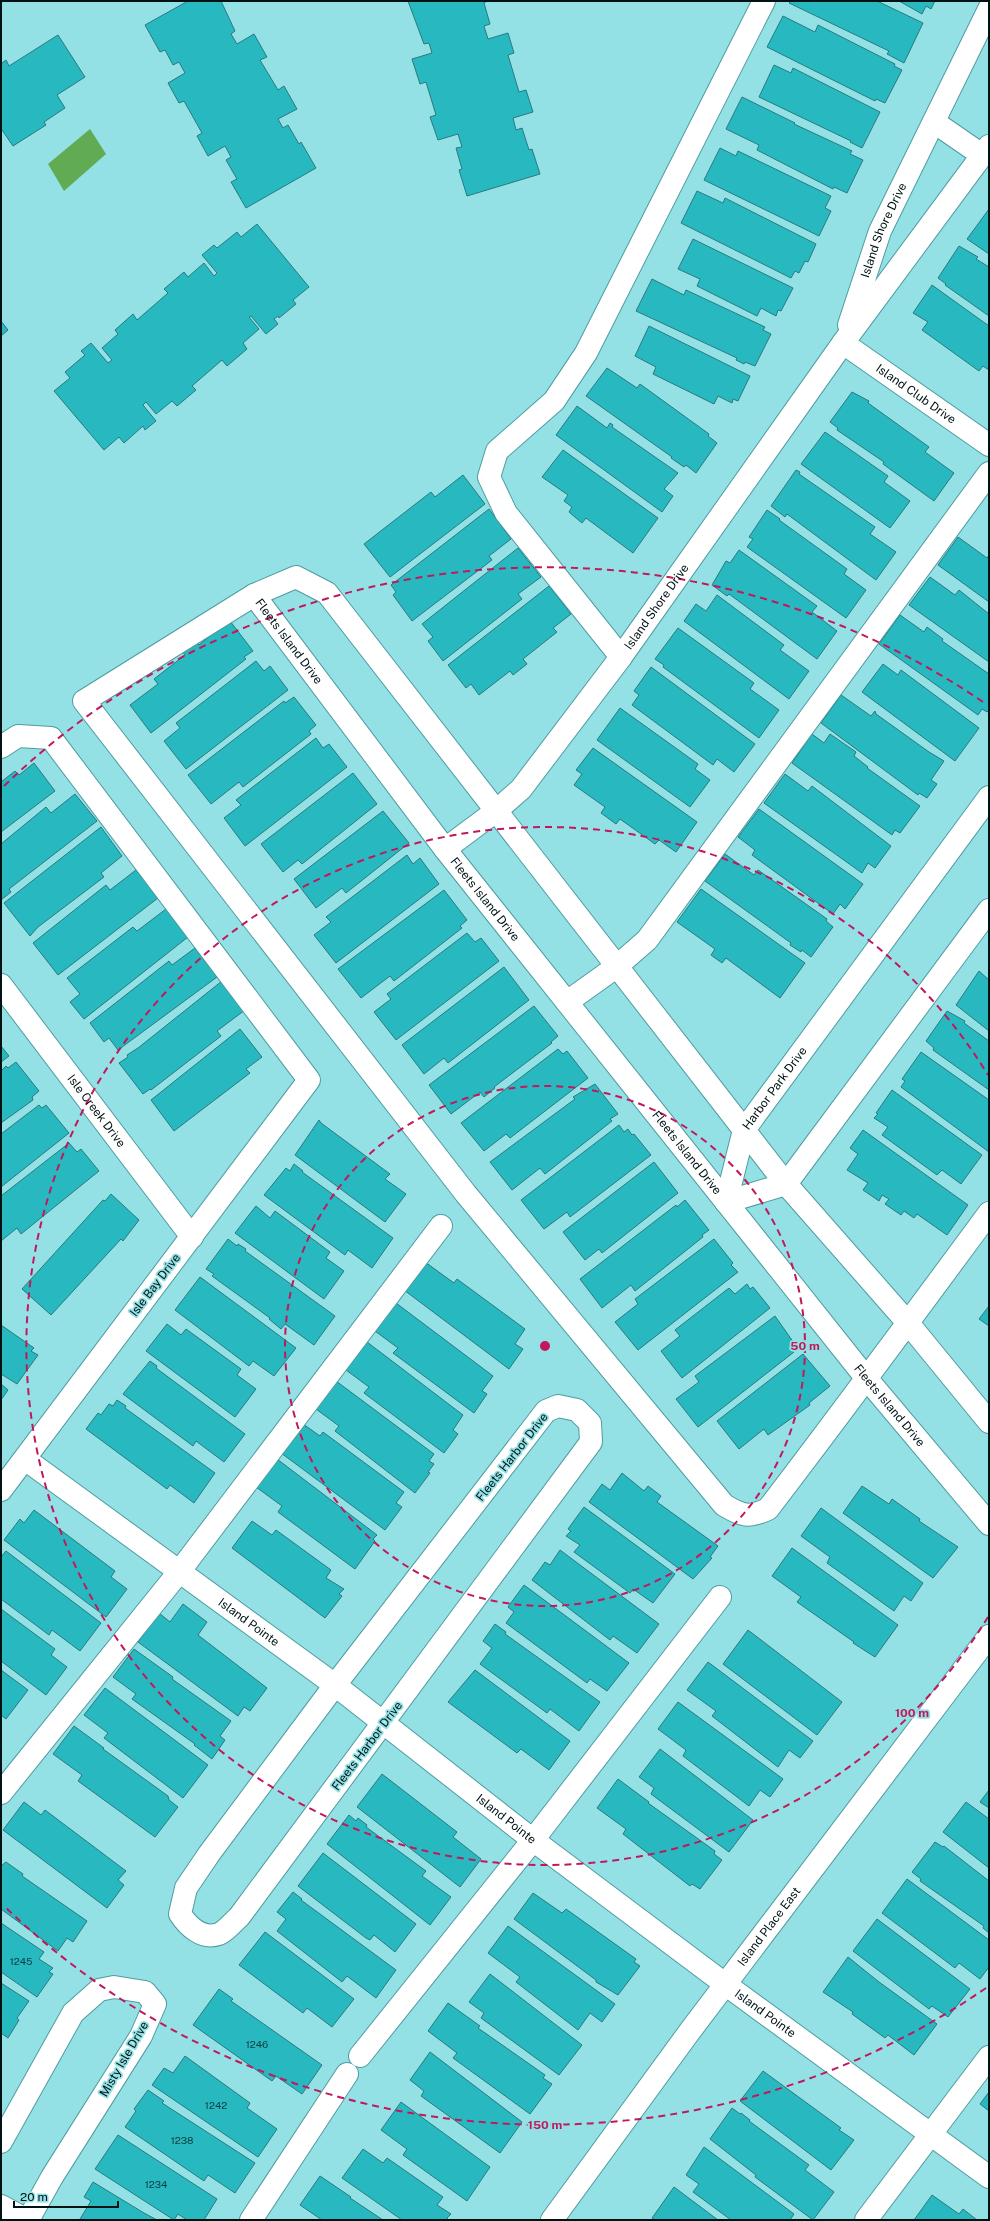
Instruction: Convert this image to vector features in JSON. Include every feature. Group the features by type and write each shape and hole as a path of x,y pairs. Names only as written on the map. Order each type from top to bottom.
{"street":[{"path":"621,657 506,513 489,477 498,451 554,401 586,353 764,1"},
{"name":"Island Shore Drive","path":"843,343 880,231 989,9"},
{"name":"Island Shore Drive","path":"445,849 496,811 521,789 621,657 843,343 986,150 934,122"},
{"name":"Island Club Drive","path":"843,343 989,446"},
{"path":"567,1002 616,968 647,940 989,473"},
{"name":"Fleets Island Drive","path":"989,1422 908,1323 786,1184 616,968 328,593 296,577 254,595 445,849 867,1379 989,1524"},
{"path":"254,595 84,701 466,1194 724,1505 738,1514 754,1515 768,1509 867,1379 989,1213"},
{"name":"Isle Bay Drive","path":"1,747 18,736 51,738 309,1080 1,1490"},
{"name":"Harbor Park Drive","path":"726,1202 744,1130 989,797"},
{"path":"726,1202 786,1184 989,910"},
{"name":"Isle Creek Drive","path":"1,985 192,1237"},
{"path":"1,1793 179,1572 441,1226"},
{"name":"Fleets Harbor Drive","path":"558,1406 577,1410 590,1423 591,1442 384,1724 239,1917 220,1934 208,1936 189,1927 180,1914 186,1888 335,1685 546,1411 558,1406"},
{"name":"Island Pointe","path":"25,1459 335,1685 532,1840 725,1984 989,2177"},
{"path":"360,2056 532,1840 720,1597"},
{"name":"Island Place East","path":"552,2220 725,1984 989,1636"},
{"name":"Misty Isle Drive","path":"1,2142 73,2013 99,1990 114,1987 145,1992 155,2004 141,2036 52,2177 28,2220"},
{"path":"866,2220 989,2057"},
{"path":"251,2220 347,2074"},
{"path":"1,2206 28,2220"}],"shaded area":[{"path":"90,129 106,154 64,191 48,164"}],"building":[{"path":"188,1 221,1 235,31 231,34 237,44 254,34 267,57 260,60 278,90 284,86 297,109 278,119 283,128 288,125 299,144 301,142 316,168 246,208 231,182 237,179 226,160 231,157 225,146 208,156 197,136 202,133 184,101 179,103 168,83 185,73 179,62 173,65 165,50 160,52 145,25"},
{"path":"408,1 487,1 484,3 490,24 484,26 488,39 508,33 514,53 508,55 519,92 526,90 533,112 513,118 516,130 522,128 529,150 532,149 540,174 467,196 459,170 462,169 456,148 462,147 458,134 438,140 430,117 436,115 426,82 420,84 412,59 432,53 429,43 424,44"},
{"path":"791,1 877,1 923,23 904,63 887,54 889,51 789,3"},
{"path":"899,1 935,1 931,9 926,6 922,14"},
{"path":"783,16 815,32 818,25 895,64 894,66 902,70 885,103 876,99 875,101 767,47"},
{"path":"58,35 85,77 57,95 65,108 44,122 46,125 13,146 2,130 1,131 1,61 2,63 6,60 9,66"},
{"path":"774,65 791,73 793,68 880,112 862,148 850,142 851,141 759,97"},
{"path":"742,97 795,123 794,124 852,151 850,154 863,160 847,193 834,187 833,189 757,150 759,145 726,129"},
{"path":"720,148 736,156 738,151 831,196 825,208 831,211 819,236 704,180"},
{"path":"697,191 723,203 725,198 816,244 808,262 805,261 799,273 795,271 791,278 681,223"},
{"path":"989,209 989,254 967,239"},
{"path":"257,224 309,287 293,300 296,304 279,318 278,316 274,319 278,324 266,334 251,316 249,317 259,329 243,343 247,349 227,366 222,360 192,386 196,390 177,406 172,401 156,414 146,402 143,405 156,421 145,430 143,426 124,443 119,437 104,450 54,391 70,378 65,372 85,355 81,351 91,343 108,363 112,360 102,348 118,334 115,330 133,314 137,320 168,293 164,289 184,272 188,277 204,263 214,276 217,273 202,255 214,245 217,248 237,232 241,237"},
{"path":"693,239 793,288 781,311 778,310 776,316 761,308 757,316 697,286 700,279 678,269"},
{"path":"959,246 978,257 976,259 989,267 989,316 945,285 946,284 938,278"},
{"path":"652,279 684,295 686,290 765,327 763,330 771,334 755,366 745,362 744,364 736,360 737,358 636,311"},
{"path":"932,285 989,326 989,370 983,366 979,371 922,330 928,322 913,313"},
{"path":"1,321 8,330 1,336"},
{"path":"649,326 750,376 738,401 733,399 732,403 718,396 714,404 653,374 656,367 635,356"},
{"path":"607,368 637,388 640,384 709,434 708,436 717,443 696,473 686,465 684,467 671,458 672,457 586,396"},
{"path":"852,392 869,401 868,403 929,447 925,452 954,473 934,501 883,464 884,462 837,430 838,428 830,422"},
{"path":"577,406 607,428 610,423 613,425 612,427 678,473 664,489 673,496 662,512 556,435"},
{"path":"825,432 888,476 884,482 910,501 890,528 801,464"},
{"path":"563,450 658,518 633,553 586,518 582,523 569,512 572,507 564,501 568,495 542,477"},
{"path":"796,470 800,472 799,474 875,527 870,534 896,552 876,580 787,514 785,517 771,506"},
{"path":"463,475 485,504 390,577 364,544 431,492 435,497"},
{"path":"489,509 511,539 489,556 492,560 412,621 393,595 396,592 391,585"},
{"path":"767,510 847,569 844,574 866,590 846,618 747,547 753,539 749,537"},
{"path":"958,537 987,558 989,555 989,602 938,565"},
{"path":"518,548 541,577 518,594 522,599 443,661 428,641 433,637 422,624"},
{"path":"739,550 817,606 812,612 837,631 817,659 729,594 727,596 712,585 726,561 730,563"},
{"path":"930,577 955,595 959,590 989,614 989,662 909,605"},
{"path":"549,586 571,614 553,628 557,632 523,659 527,664 513,675 510,671 479,695 471,684 466,688 448,665"},
{"path":"717,595 784,645 780,650 809,671 789,699 684,621 696,604 706,611"},
{"path":"900,615 924,632 927,627 943,639 942,641 989,674 989,710 987,712 982,709 978,715 879,644"},
{"path":"230,621 253,651 244,657 246,659 151,733 130,705 158,684 154,679 185,655 181,650 195,639 199,645 211,635 210,634"},
{"path":"678,628 754,683 750,689 779,710 759,738 663,667 664,665 655,659"},
{"path":"256,661 264,671 270,666 288,690 186,769 164,741 180,728 176,723"},
{"path":"883,664 898,675 901,670 979,728 955,761 862,692"},
{"path":"651,667 755,744 734,772 717,759 713,765 632,705 639,695 634,691"},
{"path":"841,695 871,716 875,711 876,714 944,761 931,780 937,784 927,798 919,793 918,795 821,723"},
{"path":"294,697 316,725 309,731 311,734 243,787 239,782 211,804 188,775 284,701 285,703"},
{"path":"620,708 698,764 695,769 710,780 690,807 597,740"},
{"path":"812,734 824,743 830,734 856,752 854,756 868,767 867,768 920,806 900,833 895,830 892,835 792,763"},
{"path":"316,738 323,748 329,744 347,767 245,846 224,818 241,805 236,800"},
{"path":"593,748 697,822 676,852 659,840 655,844 620,819 616,824 601,813 605,807 574,785 582,774 576,770"},
{"path":"34,763 55,791 1,832 1,782 15,771 19,775"},
{"path":"353,773 377,804 302,864 298,860 283,872 261,844"},
{"path":"785,774 808,791 812,786 891,846 875,868 868,863 862,873 764,803"},
{"path":"75,794 97,821 9,889 11,892 1,900 1,844 46,807 51,813"},
{"path":"759,809 863,884 845,909 840,904 833,914 752,855 755,850 738,837"},
{"path":"383,811 409,843 346,893 342,888 316,908 294,879"},
{"path":"101,827 122,856 101,873 104,877 38,927 30,936 4,903"},
{"path":"725,854 754,875 758,870 827,919 826,921 833,927 811,957 802,950 801,952 790,945 791,943 705,881"},
{"path":"407,855 413,864 420,858 439,884 336,963 314,935 331,922 326,917"},
{"path":"136,870 158,898 58,975 33,943 106,885 110,890"},
{"path":"701,889 805,963 780,998 726,958 722,963 711,955 715,949 677,922"},
{"path":"444,890 467,920 460,926 462,928 394,981 390,976 361,998 338,969"},
{"path":"166,909 188,937 84,1019 70,1002 80,994 67,978 133,927 137,931"},
{"path":"467,933 475,942 481,938 499,961 396,1040 374,1012 391,999 387,994"},
{"path":"195,948 217,977 118,1050 109,1038 104,1042 90,1023 169,961 172,965"},
{"path":"504,967 529,1000 448,1063 444,1058 424,1074 402,1045"},
{"path":"979,971 989,980 989,1031 956,1005"},
{"path":"222,981 245,1010 217,1031 221,1036 151,1090 150,1089 143,1094 119,1063 128,1057 127,1055 138,1048"},
{"path":"534,1006 558,1036 551,1042 552,1043 494,1087 495,1088 484,1097 480,1092 451,1114 429,1085"},
{"path":"947,1011 965,1021 964,1023 989,1041 989,1090 933,1050 934,1048 926,1041"},
{"path":"240,1029 262,1057 246,1069 250,1073 174,1131 151,1100"},
{"path":"1,1046 9,1056 1,1062"},
{"path":"558,1049 563,1054 567,1051 588,1078 510,1138 506,1134 484,1151 461,1123"},
{"path":"921,1052 989,1100 989,1152 901,1087 905,1081 902,1079"},
{"path":"16,1062 39,1091 32,1097 33,1100 1,1123 1,1071 6,1066 8,1068"},
{"path":"595,1084 618,1114 610,1119 612,1121 545,1174 540,1168 512,1190 490,1162 575,1099 573,1097"},
{"path":"892,1090 982,1155 961,1184 942,1170 937,1175 882,1135 888,1127 874,1118 878,1114 876,1113"},
{"path":"39,1105 42,1108 46,1105 69,1133 1,1187 1,1134"},
{"path":"319,1120 390,1174 385,1179 406,1194 385,1222 295,1155"},
{"path":"619,1125 624,1132 628,1129 632,1135 634,1134 651,1155 570,1217 567,1212 544,1229 521,1200"},
{"path":"863,1130 968,1205 947,1235 917,1214 914,1218 904,1211 901,1215 885,1204 889,1199 882,1195 879,1201 863,1190 868,1183 847,1170 858,1154 850,1148"},
{"path":"69,1143 77,1152 81,1149 99,1171 21,1234 17,1228 1,1241 1,1196"},
{"path":"654,1162 678,1193 602,1253 599,1249 585,1260 563,1232"},
{"path":"294,1164 303,1171 302,1172 393,1238 372,1268 348,1250 345,1255 264,1195 286,1168 290,1171"},
{"path":"111,1194 139,1220 123,1241 121,1239 51,1315 22,1289 103,1200 105,1201"},
{"path":"685,1200 709,1230 702,1235 703,1237 635,1291 631,1285 602,1308 580,1279 676,1205 677,1207"},
{"path":"256,1206 270,1218 275,1211 330,1252 326,1258 344,1271 324,1299 235,1233"},
{"path":"228,1239 237,1246 238,1244 246,1249 245,1251 335,1316 314,1345 285,1324 281,1329 269,1319 270,1318 212,1276 214,1274 206,1269"},
{"path":"714,1239 733,1263 731,1265 738,1272 638,1350 615,1322 638,1304 635,1299"},
{"path":"425,1262 454,1283 457,1279 525,1329 515,1344 523,1349 509,1369 404,1290"},
{"path":"200,1277 296,1348 274,1376 253,1361 249,1366 175,1310"},
{"path":"747,1284 750,1289 753,1287 770,1308 682,1378 661,1351 680,1336 675,1330 729,1288 735,1294"},
{"path":"396,1303 493,1376 482,1391 487,1394 474,1413 393,1353 398,1348 375,1331"},
{"path":"989,1306 989,1326 979,1319"},
{"path":"775,1316 794,1343 790,1346 794,1352 698,1427 676,1399 699,1382 695,1376"},
{"path":"167,1324 181,1335 186,1329 241,1369 237,1375 256,1389 235,1417 146,1351"},
{"path":"1,1325 34,1348 31,1351 38,1355 17,1384 1,1374"},
{"path":"367,1342 463,1415 453,1430 458,1434 444,1453 364,1393 369,1387 346,1370"},
{"path":"803,1354 830,1386 809,1403 810,1405 768,1435 764,1429 739,1449 717,1421"},
{"path":"150,1361 157,1366 156,1368 245,1434 224,1462 196,1441 193,1446 123,1394"},
{"path":"336,1381 434,1454 429,1461 434,1464 428,1472 430,1473 415,1493 335,1431 339,1426 316,1409"},
{"path":"1,1384 8,1390 1,1400"},
{"path":"117,1400 126,1406 125,1408 215,1473 194,1503 170,1485 167,1489 86,1429 98,1413 101,1415 109,1404 113,1406"},
{"path":"303,1424 320,1436 323,1432 404,1492 396,1503 402,1507 385,1530 281,1453"},
{"path":"277,1459 377,1535 373,1539 375,1541 355,1569 278,1512 282,1506 256,1487"},
{"path":"622,1473 644,1491 648,1486 661,1496 657,1502 718,1546 710,1557 712,1558 693,1579 589,1502 602,1484 610,1490"},
{"path":"862,1486 889,1504 892,1499 920,1519 919,1521 958,1547 933,1578 843,1513"},
{"path":"584,1507 675,1574 653,1603 633,1589 630,1593 574,1552 580,1545 566,1536 571,1531 568,1529"},
{"path":"821,1508 923,1583 911,1601 904,1596 894,1611 827,1563 830,1557 801,1536"},
{"path":"34,1510 115,1571 111,1577 127,1589 106,1617 4,1540 20,1519 24,1523"},
{"path":"252,1521 272,1535 276,1530 331,1570 326,1578 344,1589 339,1594 342,1596 325,1618 232,1548"},
{"path":"792,1548 898,1625 875,1657 853,1643 854,1642 797,1602 801,1597 772,1576"},
{"path":"560,1550 659,1624 637,1653 613,1636 610,1640 532,1580 545,1562 550,1565"},
{"path":"6,1551 101,1623 80,1651 52,1630 49,1635 1,1599 1,1557"},
{"path":"524,1585 629,1663 607,1691 590,1679 587,1683 506,1623 514,1612 508,1607"},
{"path":"183,1604 207,1622 198,1635 267,1688 250,1711 244,1707 238,1716 138,1642 159,1613 170,1622"},
{"path":"1,1609 55,1649 51,1655 67,1667 46,1695 1,1661"},
{"path":"495,1624 506,1632 505,1634 600,1702 579,1731 550,1709 547,1713 480,1664 492,1648 483,1641"},
{"path":"748,1630 842,1702 817,1735 723,1664"},
{"path":"134,1649 173,1677 172,1679 231,1721 220,1736 225,1740 212,1759 194,1745 195,1744 132,1699 136,1694 113,1677"},
{"path":"708,1662 813,1741 800,1758 789,1750 778,1767 712,1716 716,1711 687,1690"},
{"path":"1,1670 28,1690 6,1719 1,1715"},
{"path":"475,1670 570,1741 549,1770 521,1749 517,1753 448,1702"},
{"path":"105,1688 208,1765 183,1798 104,1738 108,1733 84,1715"},
{"path":"678,1702 783,1779 770,1797 760,1790 749,1806 683,1756 686,1750 658,1729"},
{"path":"74,1726 168,1796 169,1800 178,1807 155,1837 78,1781 82,1775 53,1754"},
{"path":"660,1749 753,1820 729,1852 651,1794 654,1788 639,1777"},
{"path":"382,1774 457,1832 453,1837 481,1859 460,1887 357,1807"},
{"path":"618,1779 649,1802 648,1803 715,1851 714,1854 722,1860 700,1889 692,1884 690,1886 623,1834 626,1829 597,1808"},
{"path":"989,1790 989,1808 980,1802"},
{"path":"24,1802 41,1815 45,1810 126,1871 118,1880 124,1885 107,1908 3,1830"},
{"path":"966,1802 989,1819 989,1868 943,1832"},
{"path":"349,1815 356,1821 358,1818 367,1825 366,1827 426,1871 422,1876 451,1897 430,1925 327,1844"},
{"path":"935,1842 943,1847 944,1846 989,1881 989,1933 983,1928 984,1926 920,1881 921,1879 912,1872"},
{"path":"323,1853 416,1924 395,1952 374,1935 370,1940 366,1938 298,1886"},
{"path":"6,1862 23,1874 22,1876 87,1921 73,1942 67,1938 58,1951 1,1909 1,1866"},
{"path":"907,1879 989,1940 989,1967 980,1979 959,1963 955,1968 882,1913"},
{"path":"293,1892 302,1899 301,1900 396,1970 376,1998 347,1976 342,1982 277,1931 286,1919 277,1912"},
{"path":"533,1893 562,1913 566,1909 636,1959 634,1962 640,1966 618,1995 596,1982 596,1980 514,1919"},
{"path":"877,1919 970,1989 948,2017 932,2006 929,2009 853,1951"},
{"path":"1,1923 44,1952 39,1959 53,1968 49,1972 53,1974 37,1997 1,1972"},
{"path":"508,1926 615,2004 602,2022 590,2013 578,2030 516,1982 520,1977 488,1953"},
{"path":"265,1932 354,1999 332,2027 307,2008 303,2013 239,1965"},
{"path":"848,1957 879,1982 937,2024 914,2055 888,2035 885,2038 852,2014 853,2012 823,1992"},
{"path":"490,1974 582,2045 559,2075 481,2018 484,2013 469,2002"},
{"path":"1,1983 29,2001 17,2018 19,2020 8,2038 1,2033"},
{"path":"219,1989 233,1999 231,2001 322,2065 302,2094 276,2076 272,2081 193,2025"},
{"path":"448,2003 480,2026 478,2028 545,2075 543,2078 552,2084 530,2114 453,2058 457,2053 428,2031"},
{"path":"430,2052 522,2122 500,2153 421,2096 424,2091 410,2080"},
{"path":"185,2056 250,2103 247,2108 277,2129 258,2157 152,2085 164,2068 173,2073"},
{"path":"763,2071 841,2128 839,2130 854,2140 831,2170 740,2101"},
{"path":"148,2090 164,2101 162,2103 255,2163 235,2193 208,2175 204,2181 125,2127 136,2111 134,2109"},
{"path":"989,2092 989,2111 980,2104"},
{"path":"401,2102 490,2167 467,2201 403,2155 407,2149 381,2130"},
{"path":"732,2108 740,2114 741,2113 750,2120 749,2121 809,2165 805,2170 834,2192 813,2220 755,2177 756,2175 710,2139"},
{"path":"118,2135 217,2199 204,2220 187,2220 178,2214 174,2220 95,2169"},
{"path":"704,2147 794,2214 790,2220 731,2220 693,2192 699,2184 686,2175"},
{"path":"363,2149 383,2163 387,2158 443,2197 437,2205 451,2214 447,2218 448,2220 402,2220 342,2178"},
{"path":"320,2176 383,2220 322,2220 300,2205"},
{"path":"93,2182 157,2220 81,2220 80,2219 91,2201 84,2197"},
{"path":"674,2187 718,2220 655,2220 652,2218"},
{"path":"932,2195 959,2214 963,2209 977,2220 914,2220"}]}
